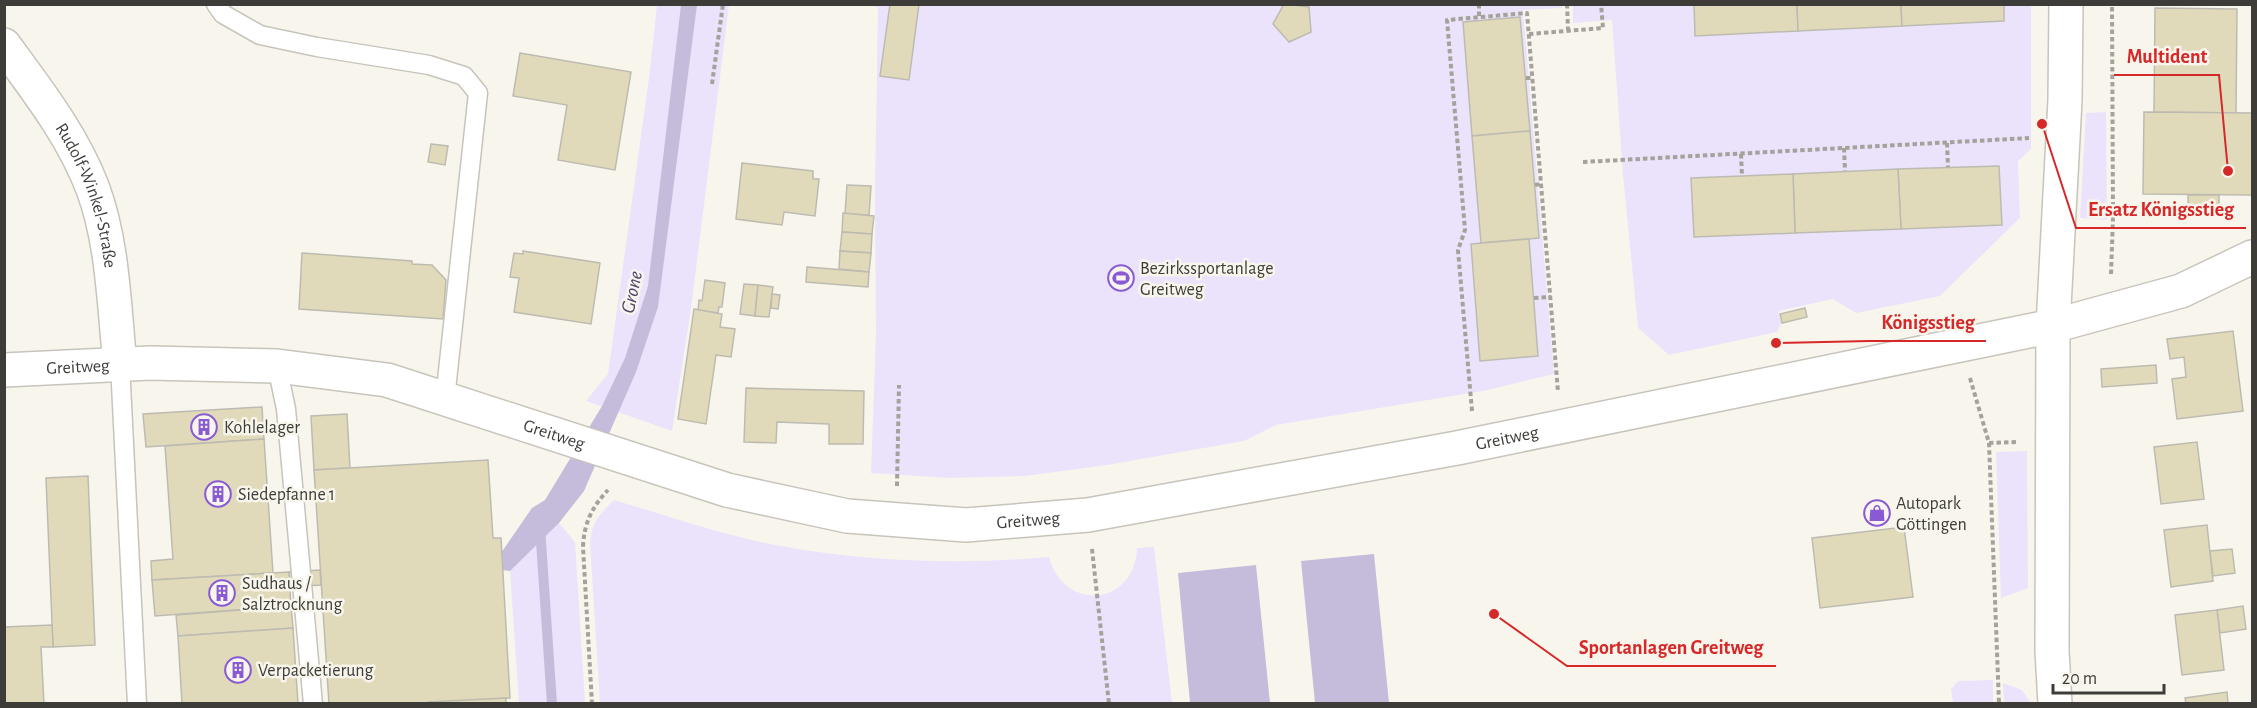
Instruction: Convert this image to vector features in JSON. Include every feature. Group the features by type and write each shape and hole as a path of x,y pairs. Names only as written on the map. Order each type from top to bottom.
{"street":[{"path":"2055,704 2052,651 2053,326 2063,136 2066,4"},
{"name":"Rudolf-Winkel-Straße","path":"4,45 52,112 93,188 107,251 120,364"},
{"name":"Greitweg","path":"4,370 120,364 277,366 387,380 727,490 847,516 966,525 1088,515 1561,427 2053,326 2181,291 2253,257"}],"lane":[{"path":"216,4 223,14 260,35 317,47 429,64 464,76 478,93 445,399"},
{"path":"120,364 137,704"},
{"path":"277,366 286,409 313,704"}],"path":[{"path":"712,84 723,4"},
{"path":"1479,4 1479,17"},
{"path":"1567,4 1568,30"},
{"path":"1529,34 1603,28 1601,4"},
{"path":"2109,311 2113,218 2112,4"},
{"path":"1474,444 1458,250 1466,230 1447,20 1527,13 1561,427"},
{"path":"1526,78 1532,78"},
{"path":"1583,162 2063,136"},
{"path":"1947,142 1948,167"},
{"path":"1844,148 1845,171"},
{"path":"1741,154 1742,176"},
{"path":"1535,185 1541,184"},
{"path":"1534,298 1551,297"},
{"path":"1960,345 1989,443 1999,704"},
{"path":"896,520 899,385"},
{"path":"592,704 584,531 588,516 622,457"},
{"path":"1088,515 1109,704"}],"shaded area":[{"path":"657,5 729,5 691,309 672,431 586,401 608,374"},
{"path":"681,5 697,5 658,307 636,372 584,491 559,523 510,571 502,570 501,553 532,508 545,500 602,406 625,358 648,286"},
{"name":"Bezirkssportanlage Greitweg","path":"865,5 1562,5 1562,8 1523,10 1554,374 1483,391 1276,425 1244,441 1107,465 1025,476 948,478 871,473 876,335 875,189 878,7"},
{"path":"1573,5 2031,5 2031,149 2018,161 2020,218 1940,296 1856,313 1833,299 1778,311 1781,323 1777,332 1669,355 1638,328 1623,175 1612,20 1573,23"},
{"path":"2106,112 2107,220 2080,218 2086,113"},
{"path":"2027,451 2028,588 2001,598 1996,452"},
{"path":"614,500 739,537 847,556 948,561 1049,557 1057,575 1069,587 1083,594 1098,595 1112,591 1125,582 1133,567 1137,548 1154,547 1172,703 600,703 590,543 592,529 597,519"},
{"path":"559,523 575,542 585,703 519,703 510,571"},
{"path":"1374,554 1389,703 1315,703 1301,561"},
{"path":"1256,565 1270,703 1190,703 1178,573"},
{"path":"1993,680 1993,703 1953,703 1951,689 1958,681"},
{"path":"2003,683 2022,690 2031,703 2004,703"}],"building":[{"path":"890,4 919,4 909,80 880,76"},
{"path":"1284,4 1309,7 1311,32 1289,42 1273,24"},
{"path":"1694,4 1797,4 1798,31 1695,36"},
{"path":"1797,4 1901,4 1902,26 1798,31"},
{"path":"1901,4 2004,4 2004,21 1902,26"},
{"path":"2155,8 2237,9 2236,113 2154,112"},
{"path":"1520,17 1530,131 1472,136 1463,22"},
{"path":"520,53 631,72 615,170 558,160 567,105 513,96"},
{"path":"2144,112 2252,113 2252,195 2143,194"},
{"path":"1530,131 1539,238 1481,243 1472,136"},
{"path":"431,144 448,146 445,165 428,162"},
{"path":"742,163 813,171 813,179 819,179 815,216 784,212 782,225 736,219"},
{"path":"1999,166 2002,225 1901,229 1898,169"},
{"path":"1898,169 1901,229 1795,233 1793,174"},
{"path":"1793,174 1795,233 1694,237 1691,178"},
{"path":"847,185 871,186 869,215 845,214"},
{"path":"2188,195 2219,195 2219,211 2188,211"},
{"path":"843,213 874,216 872,234 842,232"},
{"path":"842,232 872,234 871,253 840,251"},
{"path":"1529,239 1538,356 1480,361 1471,244"},
{"path":"523,251 600,263 591,324 514,312 519,278 510,277 514,253 523,254"},
{"path":"840,251 871,253 869,272 839,269"},
{"path":"302,253 412,261 412,264 432,265 446,280 443,319 299,309"},
{"path":"807,267 869,272 868,287 806,282"},
{"path":"705,280 725,283 722,307 719,307 718,313 698,310 699,300 702,301"},
{"path":"744,284 758,285 755,316 740,314"},
{"path":"758,285 773,287 769,317 755,316"},
{"path":"772,294 780,295 778,309 771,308"},
{"path":"1805,308 1807,317 1782,323 1780,314"},
{"path":"694,309 722,314 720,327 735,329 731,357 716,355 706,424 678,419"},
{"path":"2233,331 2243,411 2177,419 2172,379 2186,377 2184,357 2170,359 2167,339"},
{"path":"2156,365 2157,383 2102,387 2101,369"},
{"path":"746,388 864,391 863,444 829,444 829,424 777,422 776,443 744,442"},
{"name":"Kohlelager","path":"262,407 264,439 146,447 143,414"},
{"path":"347,414 350,468 314,470 311,416"},
{"name":"Siedepfanne 1","path":"264,439 273,573 152,580 151,561 173,559 165,446"},
{"path":"2197,442 2204,499 2161,504 2154,447"},
{"path":"488,460 493,538 501,538 510,698 409,704 329,704 314,470"},
{"path":"88,476 95,645 53,647 46,478"},
{"path":"2207,525 2213,581 2171,587 2164,530"},
{"path":"1904,527 1913,597 1820,608 1812,538"},
{"path":"2232,549 2235,573 2213,576 2210,551"},
{"path":"320,570 321,585 290,587 289,572"},
{"name":"Sudhaus / Salztrocknung","path":"289,572 291,606 155,616 152,580"},
{"path":"291,606 293,628 178,636 176,615"},
{"path":"2243,606 2246,629 2220,633 2217,610"},
{"path":"2217,610 2224,670 2182,675 2175,615"},
{"path":"52,625 53,647 41,647 44,704 4,704 4,627"},
{"name":"Verpacketierung","path":"293,628 298,704 182,704 178,636"},
{"path":"2227,692 2228,704 2186,704 2185,698"},
{"path":"506,698 506,704 428,704 428,702"}],"waterway":[{"path":"540,527 552,704"}],"place":[{"name":"Ersatz Königsstieg","path":"2042,124"},
{"name":"Multident","path":"2228,171"},
{"name":"Bezirkssportanlage Greitweg","path":"1121,278"},
{"name":"Königsstieg","path":"1776,343"},
{"name":"Kohlelager","path":"204,427"},
{"name":"Siedepfanne 1","path":"218,494"},
{"name":"Autopark Göttingen","path":"1877,513"},
{"name":"Sudhaus / Salztrocknung","path":"222,593"},
{"name":"Sportanlagen Greitweg","path":"1494,614"},
{"name":"Verpacketierung","path":"238,670"}],"water label":[{"name":"Grone","path":"631,292"}]}
